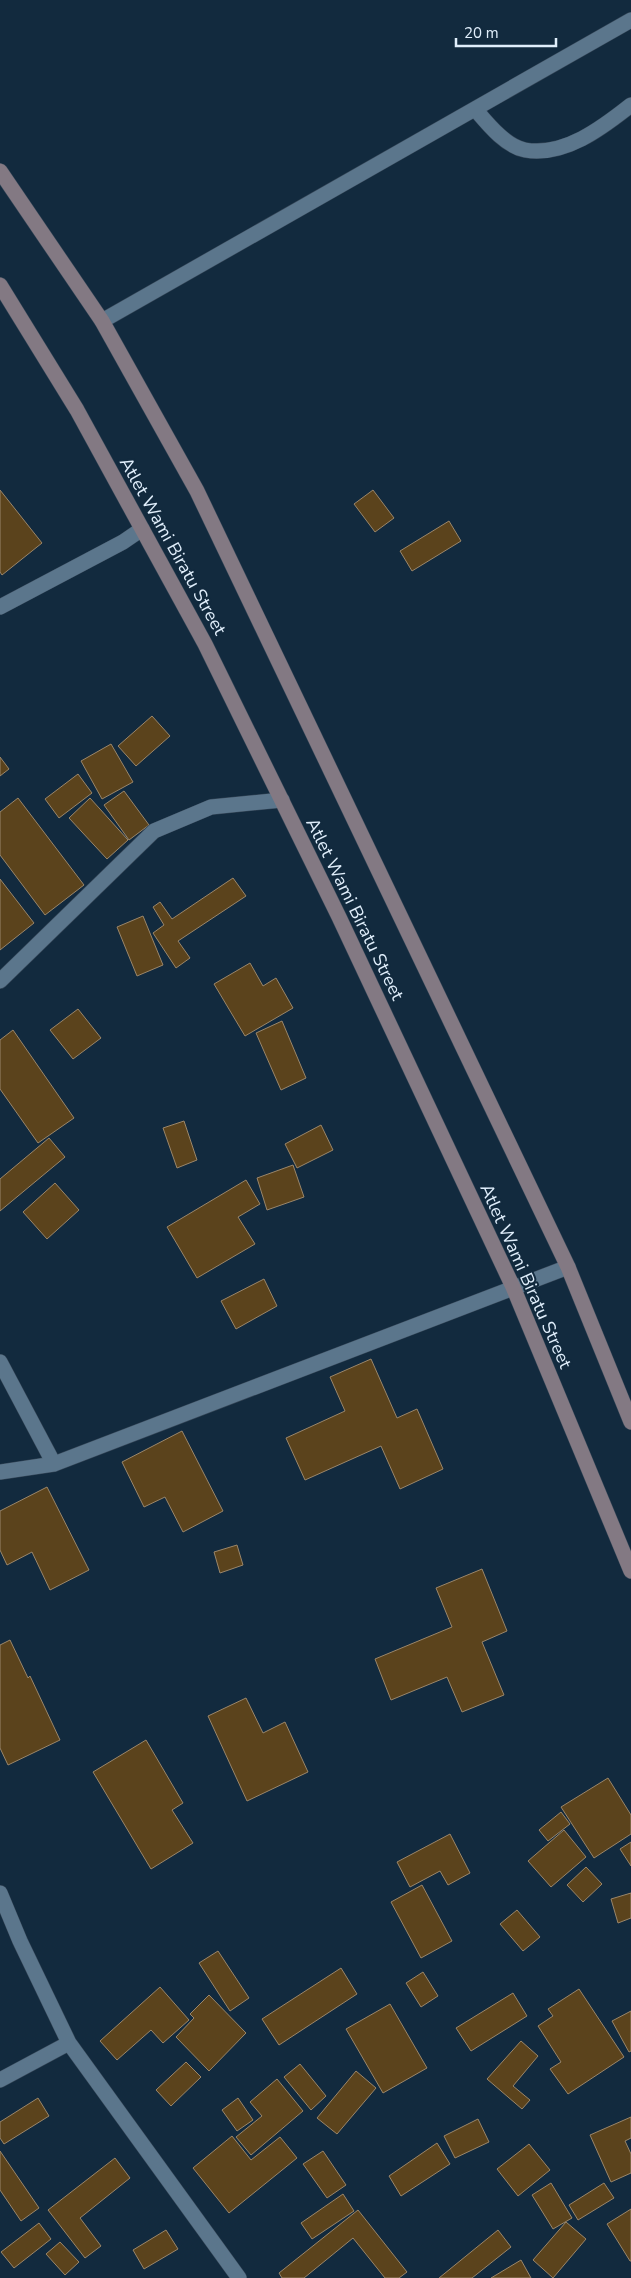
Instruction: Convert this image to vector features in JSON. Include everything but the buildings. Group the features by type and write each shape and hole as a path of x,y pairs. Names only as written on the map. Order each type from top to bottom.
{"main road":[{"name":"Atlet Wami Biratu Street","path":"0,171 102,321 197,491 568,1267 631,1422"},
{"name":"Atlet Wami Biratu Street","path":"0,285 77,410 205,644 282,800 513,1287 631,1571"}],"street":[{"path":"102,321 631,20"},
{"path":"475,109 497,134 524,150 554,150 600,130 631,105"},
{"path":"0,607 123,542 142,529"},
{"path":"0,980 154,831 211,807 282,800"},
{"path":"0,1472 54,1464 568,1267"},
{"path":"0,1362 54,1464"},
{"path":"0,1893 20,1941 69,2043 239,2278"},
{"path":"0,2080 69,2043"}]}
